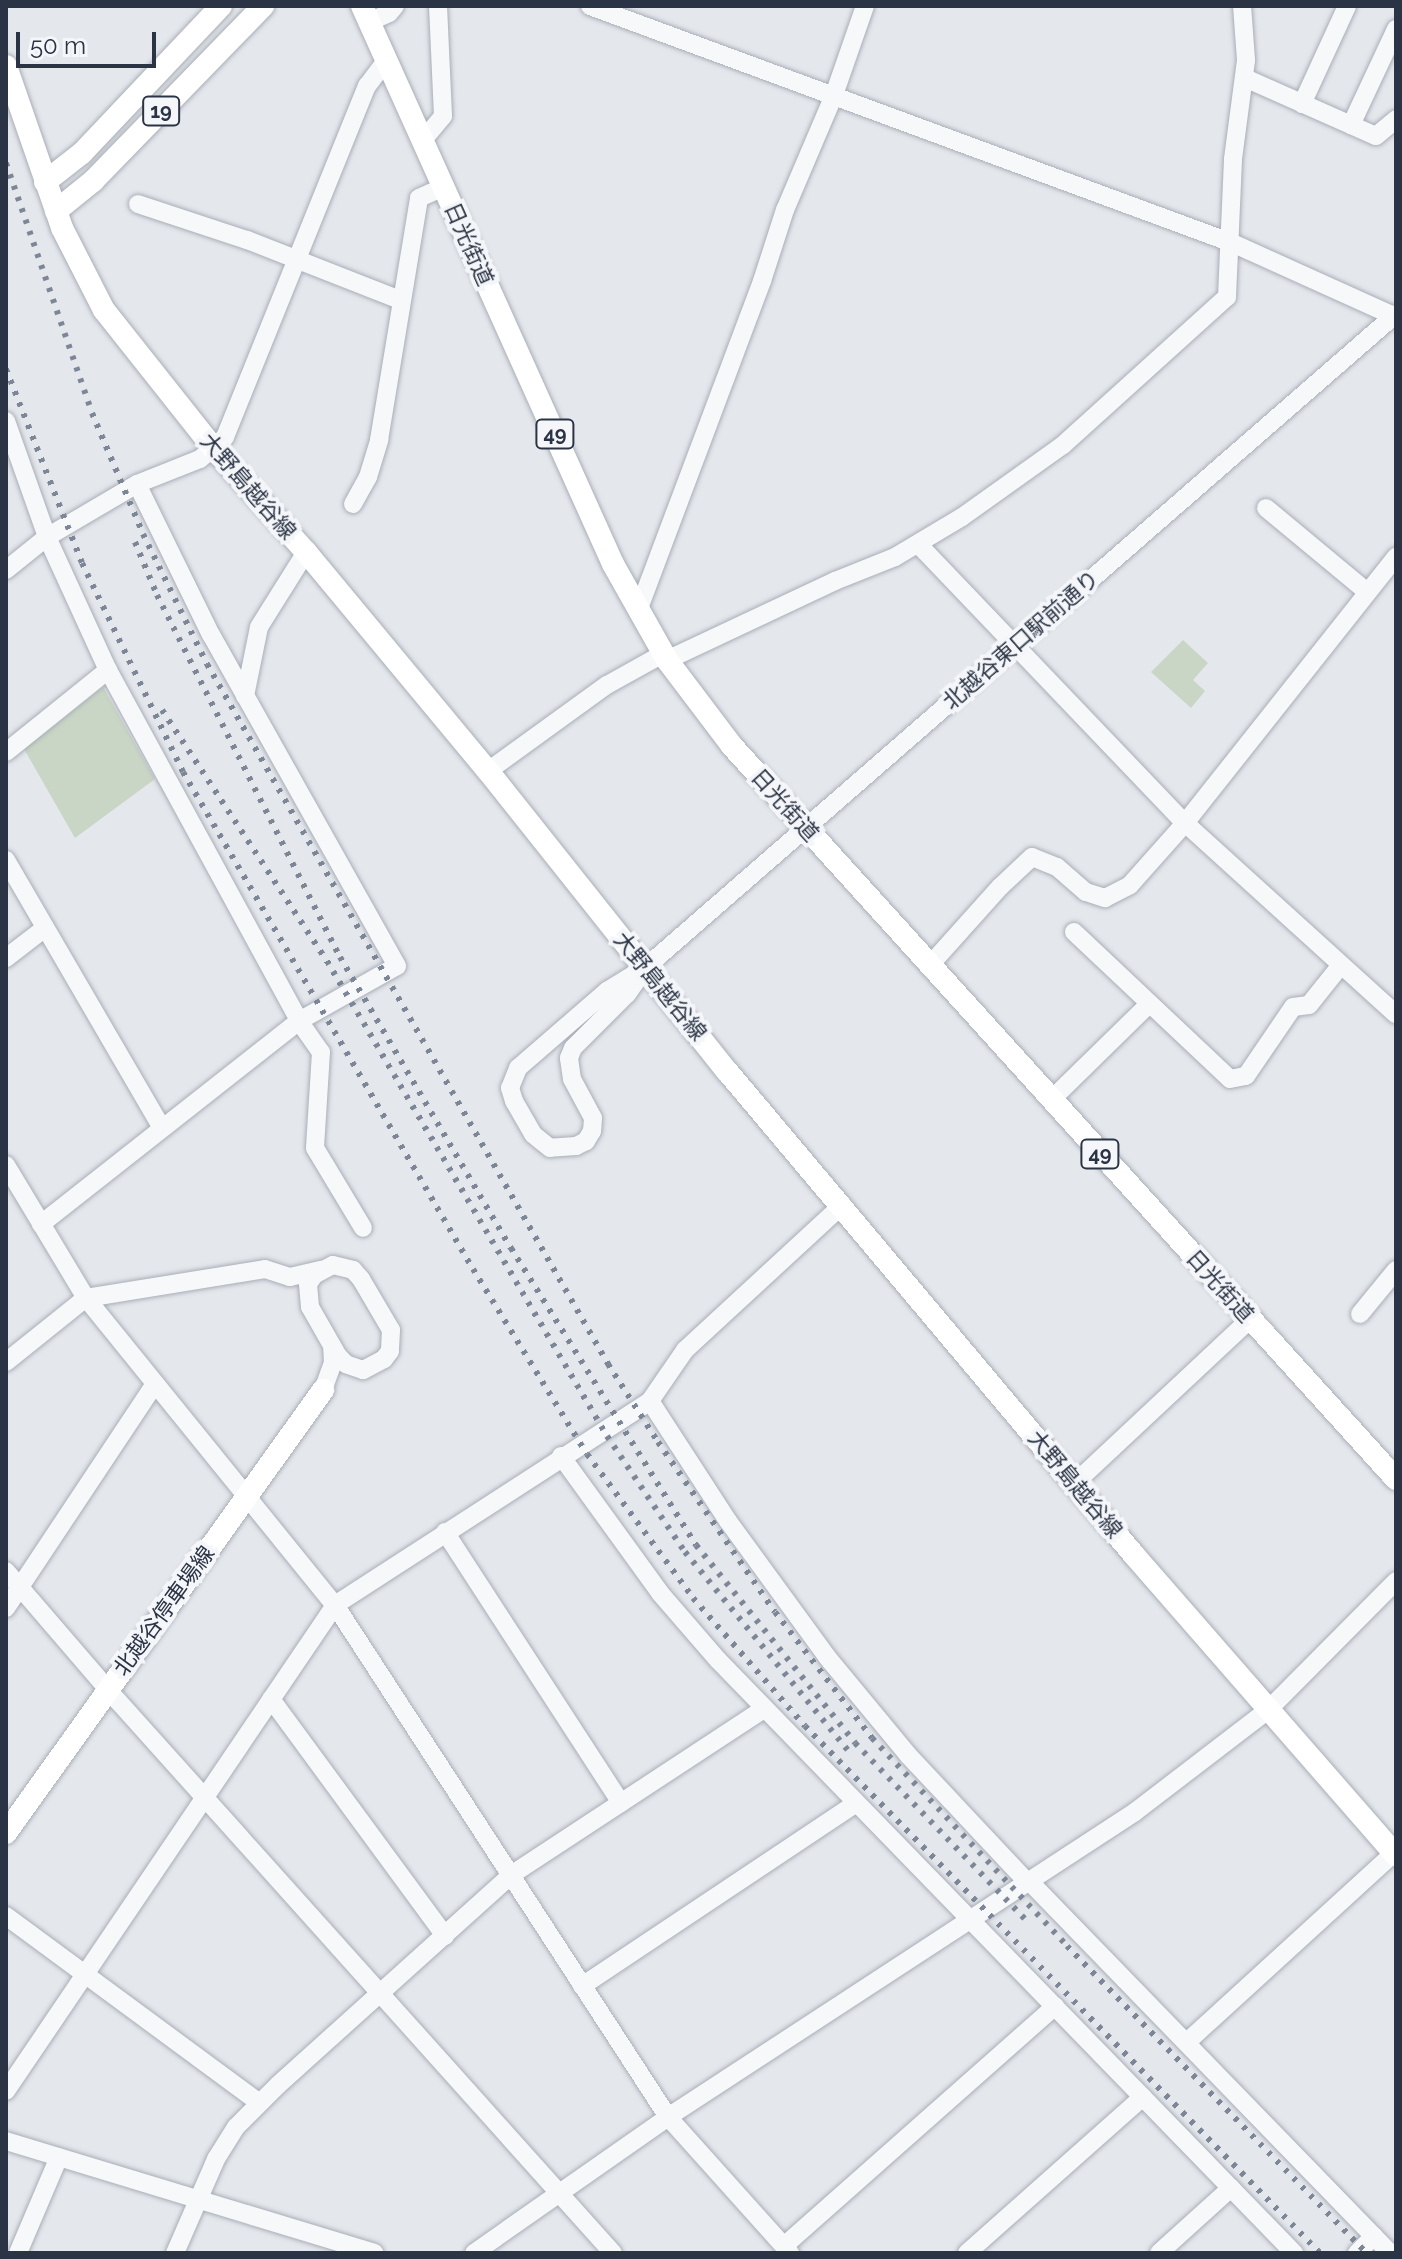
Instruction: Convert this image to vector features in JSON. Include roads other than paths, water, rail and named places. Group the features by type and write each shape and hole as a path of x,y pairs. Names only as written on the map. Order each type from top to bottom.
{"main road":[{"name":"19","path":"45,182 82,153 221,6"},
{"name":"19","path":"56,211 93,181 263,6"},
{"name":"日光街道","path":"365,14 638,611 665,657 732,746 1396,1479"},
{"name":"大野島越谷線","path":"6,66 56,211 90,287 104,310 215,450 306,552 488,771 727,1071 1268,1710 1395,1854"},
{"name":"北越谷停車場線","path":"6,1833 323,1390"}],"street":[{"path":"365,14 389,13 395,6"},
{"path":"423,140 443,116 438,6"},
{"path":"590,6 1232,243 1395,315"},
{"path":"638,611 762,281 798,175 834,95 865,6"},
{"path":"488,771 607,685 919,545 1063,445 1227,297 1232,243 1233,159 1245,78 1242,6"},
{"path":"1302,104 1347,6"},
{"path":"1351,125 1396,29"},
{"path":"6,570 47,537 137,484 215,450 225,437 367,86 386,61"},
{"path":"1245,78 1376,136 1396,119"},
{"path":"353,504 368,477 379,440 419,198 444,187"},
{"path":"138,204 247,240 400,300"},
{"name":"北越谷東口駅前通り","path":"646,967 1395,315"},
{"path":"6,421 47,537 108,670 299,1021 321,1052 315,1148 363,1228"},
{"path":"41,1224 299,1021 397,966 245,696 137,484"},
{"path":"1266,508 1367,592"},
{"path":"919,545 1185,823 1396,1014"},
{"path":"245,696 259,627 306,552"},
{"path":"930,965 1032,857 1057,867 1086,892 1105,898 1130,885 1185,823 1396,557"},
{"path":"6,752 108,670"},
{"path":"6,860 162,1128"},
{"path":"6,958 45,928"},
{"path":"1074,932 1230,1079 1246,1076 1293,1007 1309,1005 1341,965"},
{"path":"646,967 627,994 573,1048 569,1058 572,1079 593,1118 592,1131 586,1141 576,1146 550,1148 533,1134 514,1101 510,1088 512,1077 607,991 646,967"},
{"path":"1051,1100 1148,1005"},
{"path":"6,1165 86,1298 335,1605 668,2117 787,2250 1055,2006"},
{"path":"6,2091 335,1605 650,1401 685,1350 842,1205"},
{"path":"6,1362 86,1298 265,1269 290,1277 333,1265 353,1270 391,1330 390,1351 384,1359 323,1390"},
{"path":"308,1303 308,1284 321,1270"},
{"path":"1360,1314 1396,1270"},
{"path":"290,1277 346,1364 363,1370"},
{"path":"1075,1483 1250,1319"},
{"path":"323,1390 333,1363 332,1345"},
{"path":"6,1608 154,1385"},
{"path":"650,1401 728,1521 827,1657 908,1755 1390,2253"},
{"path":"561,1456 660,1593 764,1709 1294,2253"},
{"path":"445,1532 621,1803"},
{"path":"6,1571 613,2253"},
{"path":"474,2253 668,2117 1135,1812 1268,1710 1396,1581"},
{"path":"271,1699 445,1936"},
{"path":"175,2253 198,2198 236,2127 379,1993 511,1875 764,1709"},
{"path":"582,1986 855,1804"},
{"path":"1187,2042 1395,1854"},
{"path":"6,1916 260,2103"},
{"path":"967,2253 1143,2097"},
{"path":"6,2141 374,2253"},
{"path":"18,2253 59,2157"},
{"path":"1159,2253 1231,2188"},
{"path":"1357,2253 1369,2231"}],"railway":[{"path":"6,163 92,413 143,534 207,664 608,1364 658,1442 775,1612 872,1738 1067,1946 1367,2253"},
{"path":"6,369 82,563 183,772 473,1269 587,1454 693,1598 805,1726 1320,2253"},
{"path":"135,542 157,595 340,957 511,1248 696,1545 855,1743 1027,1921"},
{"path":"162,710 327,961 607,1436 685,1552 850,1753"}]}
